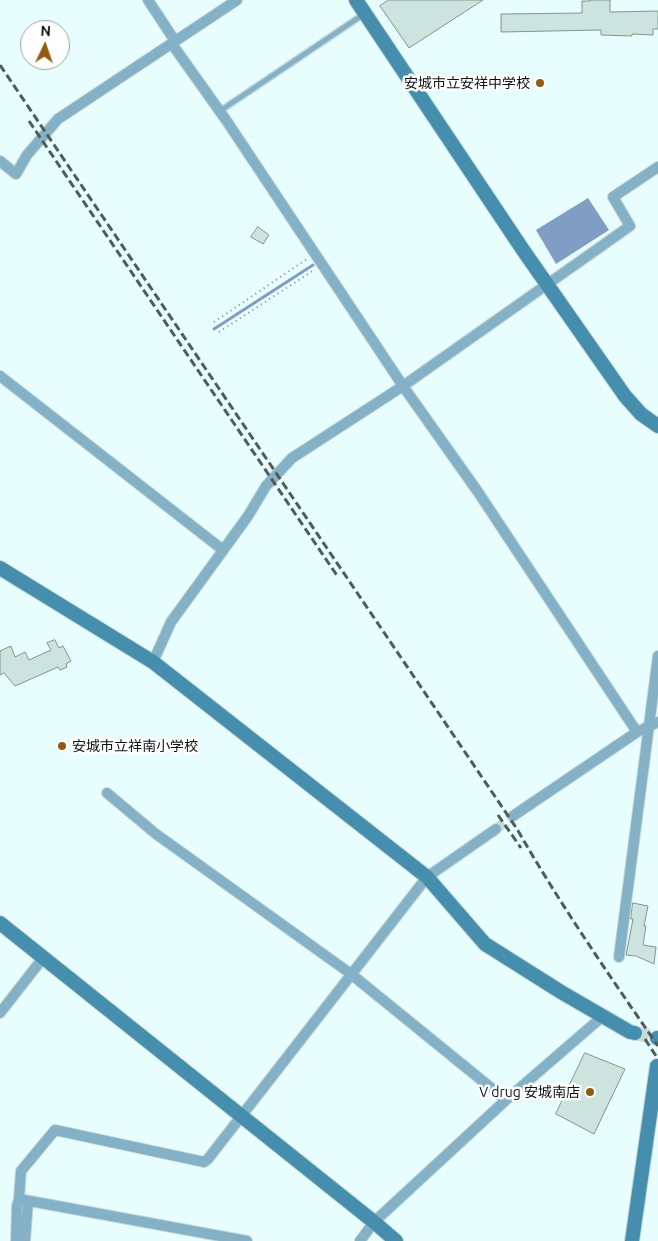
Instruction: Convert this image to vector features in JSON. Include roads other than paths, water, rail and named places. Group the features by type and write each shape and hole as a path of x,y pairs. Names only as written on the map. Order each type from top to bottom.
{"street":[{"path":"148,0 219,111 403,386 478,492 637,732"},
{"path":"0,161 16,174 27,155 58,119 238,0"},
{"path":"361,4 523,250 625,396 642,414 658,426"},
{"path":"153,662 171,622 248,516 266,486 292,458 403,386 630,226 613,197 658,168"},
{"path":"0,376 223,550"},
{"path":"0,568 153,662 427,877 485,944 561,992 635,1034"},
{"path":"619,957 654,723 649,716 658,656"},
{"path":"513,816 637,732 654,723"},
{"path":"107,793 156,834 351,974 506,1100"},
{"path":"25,1241 21,1171 55,1130 204,1162 208,1160 427,877 496,829"},
{"path":"0,923 396,1241"},
{"path":"0,1013 43,958"},
{"path":"360,1241 374,1222 506,1100 603,1016"},
{"path":"632,1241 657,1066"},
{"path":"16,1241 17,1206 24,1200"},
{"path":"24,1200 247,1241"}],"lane":[{"path":"219,111 361,4"}],"water":[{"path":"588,198 609,230 556,264 536,230"}],"waterway":[{"path":"214,329 313,265"}],"tunnel":[{"path":"496,829 513,816"},
{"path":"635,1033 657,1038"}],"railway":[{"path":"0,65 517,829 603,966 658,1046"},
{"path":"29,121 338,577"},
{"path":"498,815 521,848"},
{"path":"645,1039 658,1059"}],"place":[{"name":"安城市立安祥中学校","path":"540,83"},
{"name":"安城市立祥南小学校","path":"62,746"},
{"name":"V drug 安城南店","path":"590,1092"}]}
